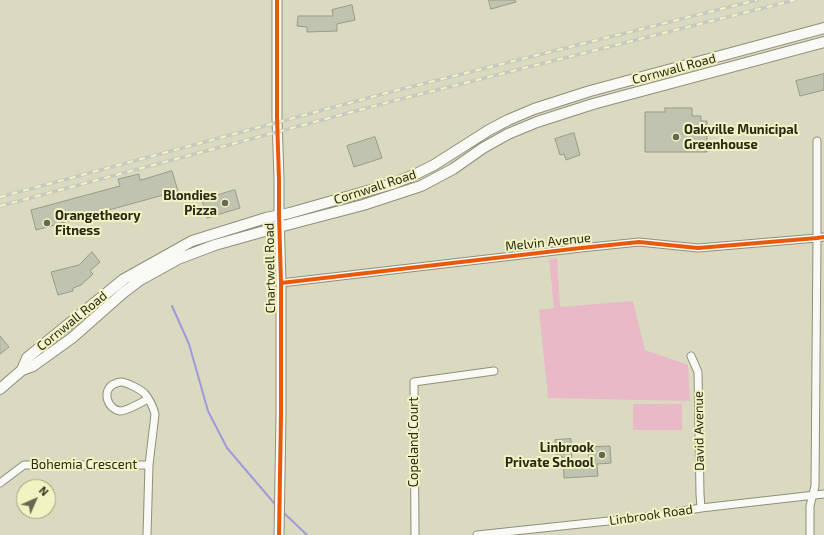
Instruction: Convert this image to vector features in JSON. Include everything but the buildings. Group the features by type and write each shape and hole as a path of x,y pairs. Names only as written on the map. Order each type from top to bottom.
{"main road":[{"name":"Cornwall Road","path":"22,370 27,358 101,297 130,275 192,241 266,218 290,213 392,184 434,165 489,130 534,109 590,92 824,28"},
{"name":"Cornwall Road","path":"0,389 22,370 33,366 72,338 140,280 178,259 215,245 363,205 421,186 453,169 508,134 537,122 614,98 824,42"}],"street":[{"name":"Chartwell Road","path":"277,0 277,118 281,282 279,535"},
{"path":"810,535 810,506 815,486 821,238 817,141"},
{"name":"Melvin Avenue","path":"281,282 639,242 698,248 821,238"},
{"name":"David Avenue","path":"691,356 698,372 701,508"},
{"name":"Copeland Court","path":"415,535 414,382 494,371"},
{"path":"147,535 149,465 155,414 148,399 144,392 123,382 112,385 106,397 109,404 120,411 148,399"},
{"name":"Bohemia Crescent","path":"0,483 24,465 149,465"},
{"name":"Linbrook Road","path":"477,535 646,517 701,508 824,494"}],"shaded area":[{"path":"557,258 560,307 633,301 645,350 688,365 690,401 548,398 539,310 554,308 549,259"},
{"path":"633,404 682,404 682,430 633,430"}],"waterway":[{"path":"172,306 189,344 208,411 227,448 274,503"},
{"path":"285,514 307,535"}],"railway":[{"path":"0,197 390,92 757,0"},
{"path":"0,206 393,101 795,0"}],"cycle path":[{"path":"277,0 277,118 281,283 279,535"},
{"path":"281,283 639,242 698,248 824,237"}],"place":[{"name":"Oakville Municipal Greenhouse","path":"676,137"},
{"name":"Blondies Pizza","path":"225,203"},
{"name":"Orangetheory Fitness","path":"47,223"},
{"name":"Linbrook Private School","path":"602,455"}]}
